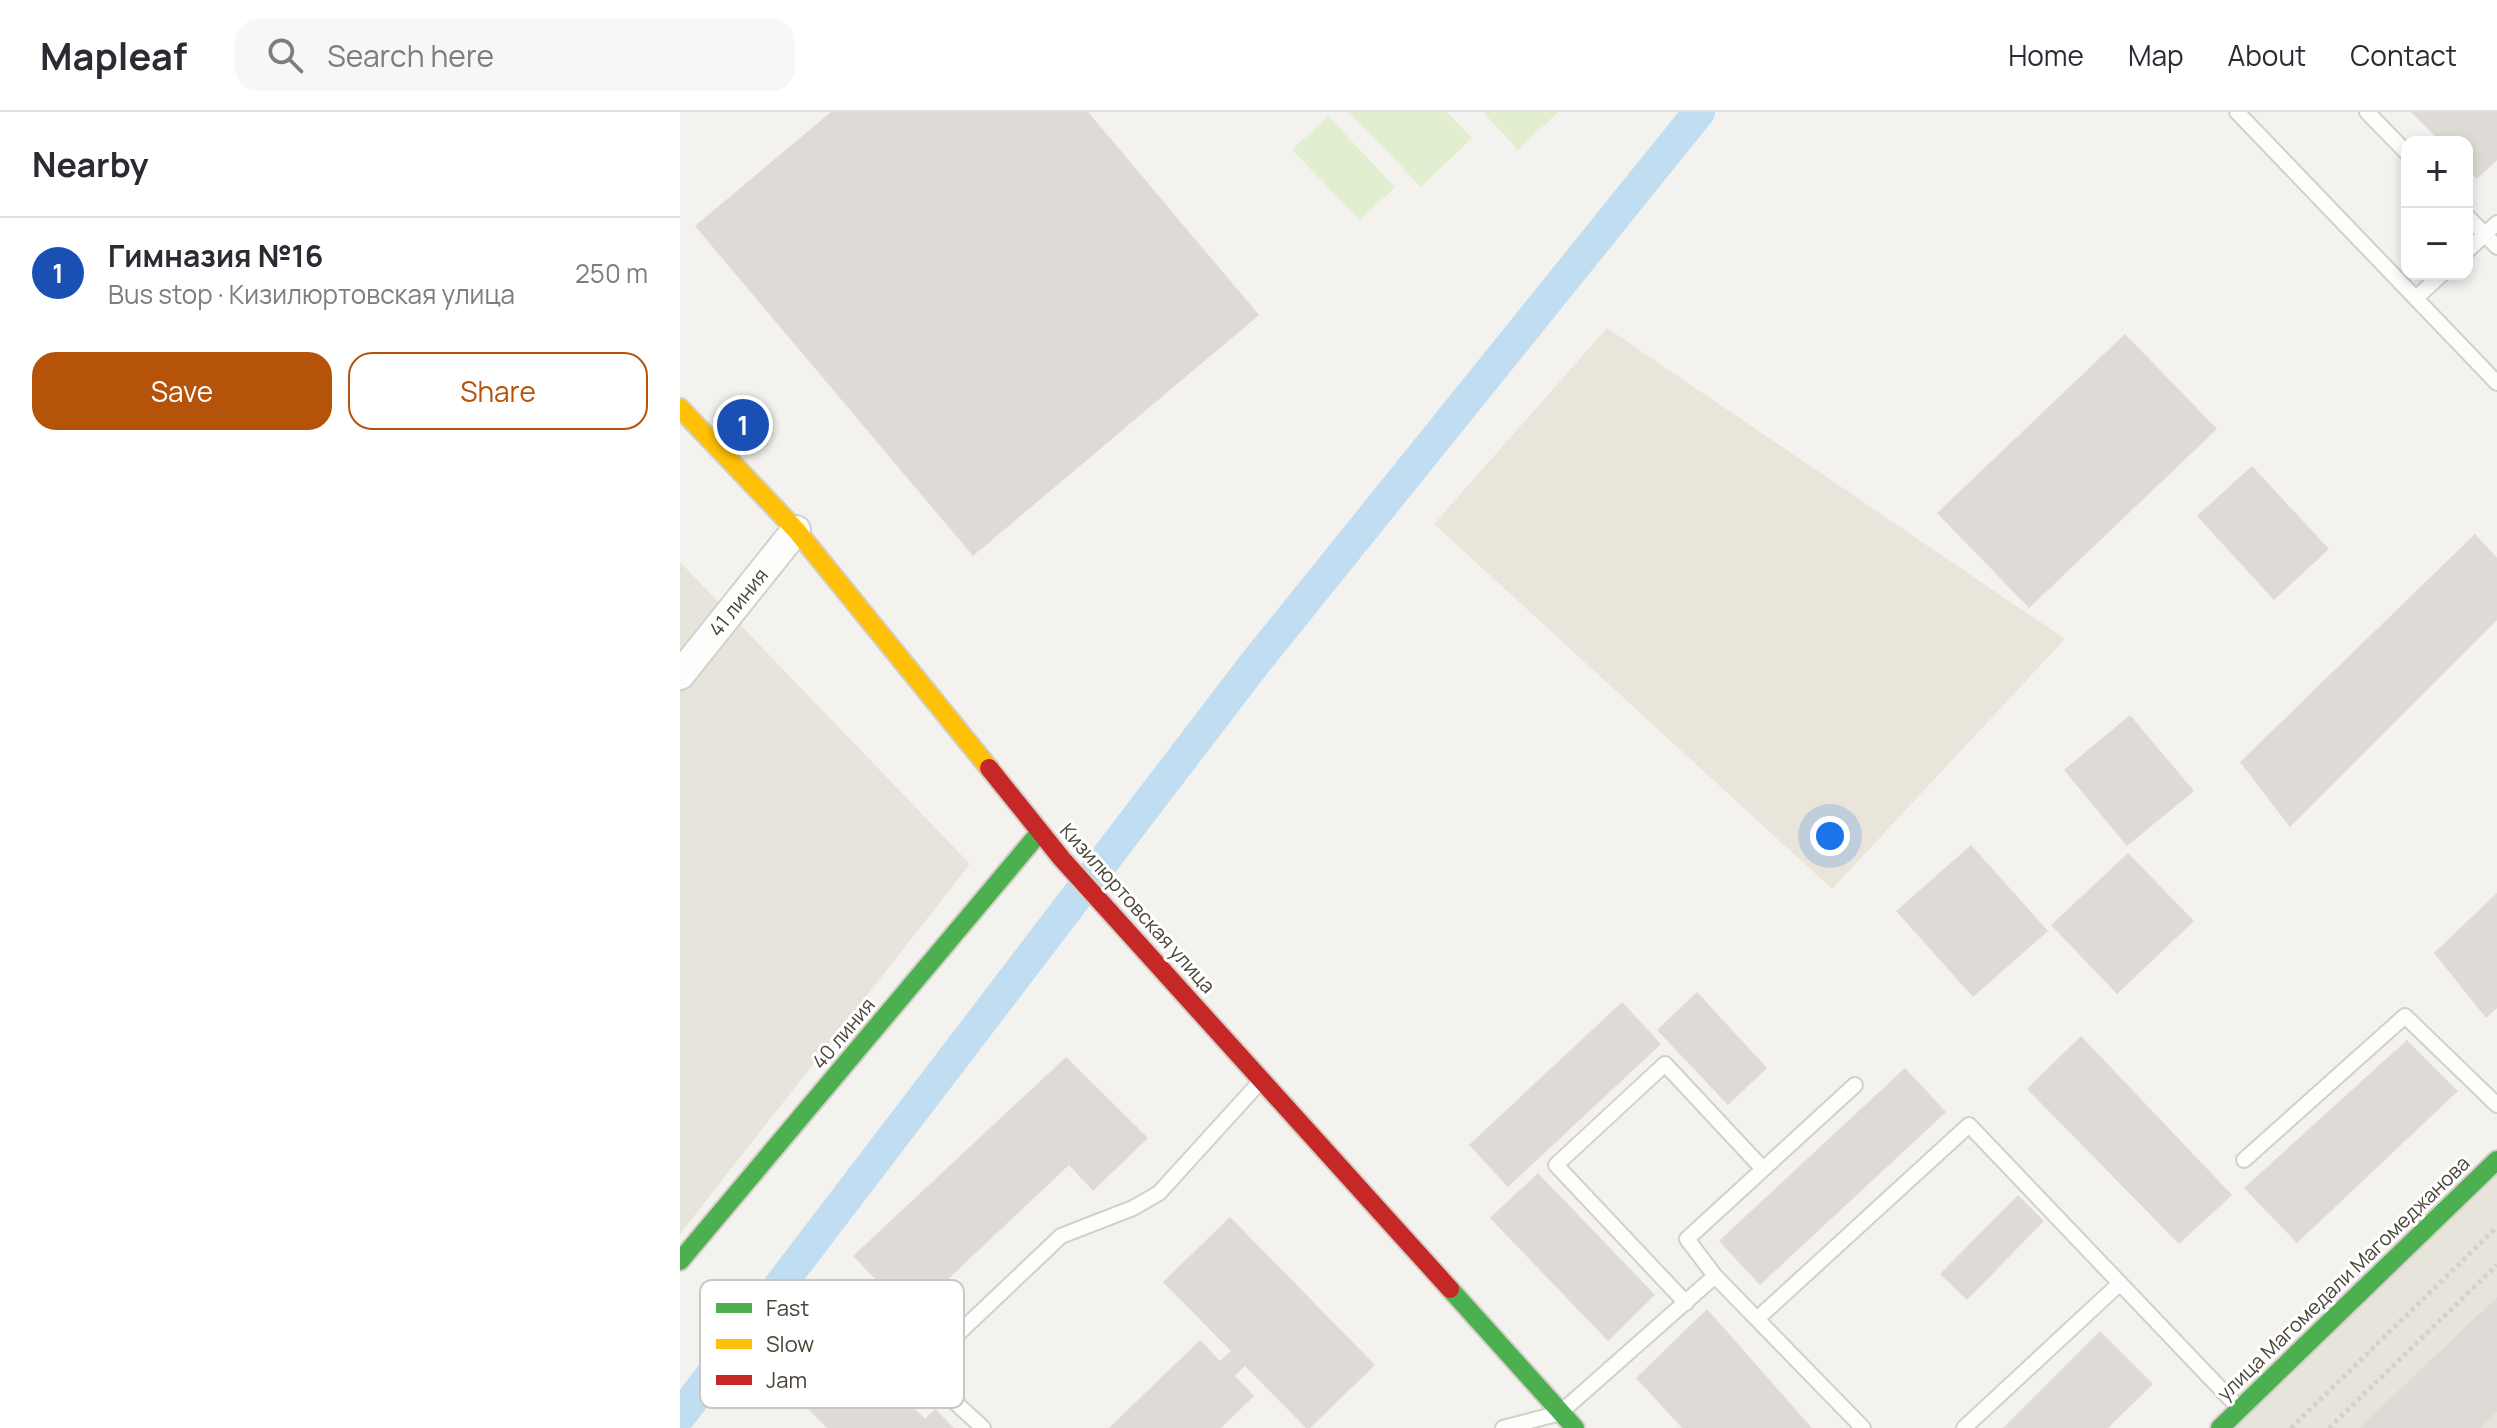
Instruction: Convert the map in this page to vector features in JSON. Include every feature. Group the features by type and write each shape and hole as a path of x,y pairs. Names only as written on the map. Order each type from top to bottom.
{"street":[{"name":"Кизилюртовская улица","path":"680,408 796,530 1062,859 1575,1428"},
{"name":"41 линия","path":"680,675 796,530"},
{"name":"40 линия","path":"680,1261 1040,832"},
{"name":"улица Магомедали Магомеджановa","path":"2220,1428 2497,1160"}],"lane":[{"path":"2237,112 2497,383"},
{"path":"2367,112 2401,147"},
{"path":"2473,222 2497,247"},
{"path":"2473,246 2497,223"},
{"path":"2416,298 2436,280"},
{"path":"2244,1160 2405,1016 2497,1105"},
{"path":"1686,1303 1556,1165 1665,1064 1763,1169"},
{"path":"964,1328 1061,1236 1133,1208 1159,1193 1262,1080"},
{"path":"1855,1085 1687,1239 1715,1276 1863,1428"},
{"path":"1757,1319 1969,1125 2118,1285 2240,1409"},
{"path":"1503,1428 1560,1413 1715,1276"},
{"path":"1964,1428 2118,1285"},
{"path":"963,1408 983,1428"}],"path":[{"path":"2291,1428 2497,1227"},
{"path":"2329,1428 2497,1265"}],"shaded area":[{"path":"1607,328 2065,639 1832,889 1434,524"},
{"path":"680,562 970,864 680,1234"},
{"path":"2497,1174 2497,1428 2231,1428"}],"green space":[{"path":"1349,112 1447,112 1472,138 1421,187"},
{"path":"1483,112 1558,112 1518,150"},
{"path":"1328,116 1395,187 1360,220 1292,150"}],"building":[{"path":"831,112 1088,112 1259,315 973,556 695,226"},
{"path":"2411,112 2497,112 2497,160 2477,179 2473,175 2473,136 2435,136"},
{"path":"2125,334 2217,429 2029,608 1937,513"},
{"path":"2252,466 2329,549 2274,600 2197,516"},
{"path":"2475,534 2497,558 2497,620 2290,827 2240,762"},
{"path":"2130,715 2194,791 2127,846 2064,770"},
{"path":"1971,845 2048,931 1973,997 1896,911"},
{"path":"2128,853 2194,921 2117,994 2051,925"},
{"path":"2497,893 2497,1008 2486,1018 2434,953"},
{"path":"1697,992 1767,1068 1728,1105 1657,1030"},
{"path":"1622,1002 1661,1044 1508,1187 1469,1145"},
{"path":"2081,1036 2232,1195 2179,1244 2027,1089"},
{"path":"2407,1040 2458,1091 2297,1243 2244,1188"},
{"path":"1066,1057 1148,1138 1093,1191 1069,1165 947,1280 876,1280 853,1256"},
{"path":"1905,1068 1946,1112 1760,1285 1719,1241"},
{"path":"1538,1173 1655,1295 1608,1341 1490,1218"},
{"path":"2018,1195 2044,1221 1967,1300 1940,1274"},
{"path":"1230,1217 1375,1365 1310,1428 1306,1428 1245,1366 1235,1376 1254,1396 1221,1428 1109,1428 1200,1340 1220,1361 1231,1351 1163,1282"},
{"path":"2497,1297 2497,1412 2480,1428 2359,1428"},
{"path":"1707,1309 1812,1428 1682,1428 1636,1378"},
{"path":"2100,1331 2153,1384 2108,1428 2003,1428"},
{"path":"807,1408 914,1408 925,1419 935,1409 954,1428 827,1428"}],"waterway":[{"path":"784,1280 1255,663 1699,112"},
{"path":"680,1416 700,1390"}],"traffic: fast":[{"path":"680,1261 1040,832"},
{"path":"2220,1428 2497,1160"},
{"path":"1450,1289 1575,1428"}],"traffic: slow":[{"path":"680,408 796,530 989,768"}],"traffic: jam":[{"path":"989,768 1062,859 1450,1289"}],"place":[{"name":"Гимназия №16","path":"743,425"}]}
